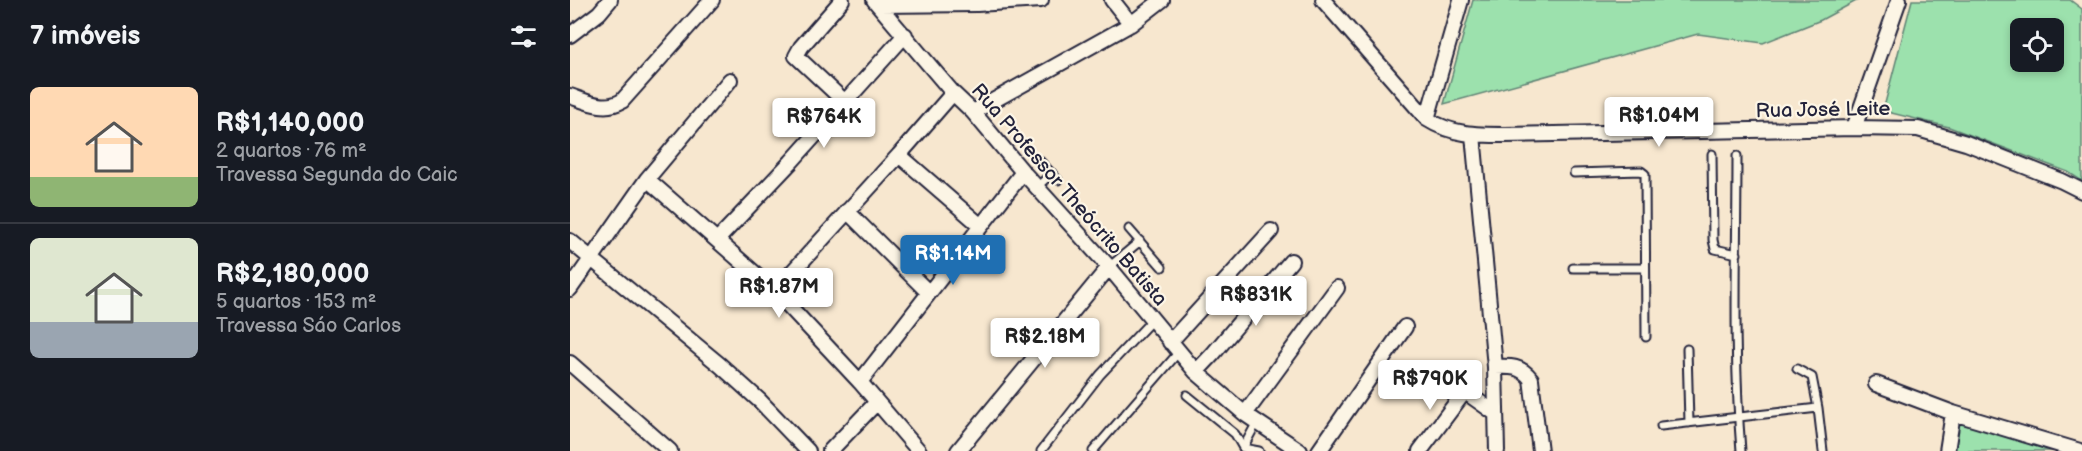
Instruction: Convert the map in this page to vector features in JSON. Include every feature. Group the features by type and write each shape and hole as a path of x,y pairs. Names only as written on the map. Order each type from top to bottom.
{"street":[{"path":"570,34 599,13 610,0"},
{"path":"570,96 600,106 615,105 622,101 712,0"},
{"path":"842,0 801,47 796,56 845,102"},
{"path":"877,3 977,4 1041,0"},
{"path":"1112,0 1131,24"},
{"path":"973,112 1131,24 1162,0"},
{"name":"Rua José Leite","path":"1323,0 1427,119 1447,130 1473,135 1906,128 1931,132 1977,147 2082,191"},
{"path":"1427,119 1461,0"},
{"path":"1854,128 1899,0"},
{"name":"Rua Professor Theócrito Batista","path":"877,3 953,93 973,112 1153,319 1196,372 1245,414 1300,451"},
{"path":"718,239 905,35"},
{"path":"570,289 647,179 730,80"},
{"path":"775,291 953,93"},
{"path":"1473,135 1495,367 1497,451"},
{"path":"899,155 981,226"},
{"path":"860,382 1023,172"},
{"path":"647,179 775,291 860,382 919,451"},
{"path":"847,211 928,292"},
{"path":"1174,347 1206,305 1271,231"},
{"path":"570,241 760,401 808,451"},
{"path":"1196,372 1291,261"},
{"path":"958,451 1108,267"},
{"path":"1245,414 1337,288"},
{"path":"1319,451 1405,327"},
{"path":"570,363 670,451"},
{"path":"1495,367 1525,370 1532,379 1540,451"},
{"path":"1447,379 1495,412"},
{"path":"1876,384 1953,412 2080,451"},
{"path":"1420,451 1465,391"},
{"path":"830,451 877,402"},
{"path":"1947,451 1953,412"}],"lane":[{"path":"1712,154 1713,240 1716,249 1737,254"},
{"path":"1737,156 1738,417 1741,451"},
{"path":"1039,160 1058,180"},
{"path":"1574,173 1641,171 1645,174 1646,337"},
{"path":"1037,187 1052,173"},
{"path":"1129,229 1162,267"},
{"path":"1108,267 1140,241"},
{"path":"1573,268 1645,268"},
{"path":"1041,451 1100,375 1153,319"},
{"path":"1093,451 1174,347"},
{"path":"1687,349 1689,423"},
{"path":"1797,369 1812,377 1823,451"},
{"path":"1187,395 1235,434 1243,448 1259,451"},
{"path":"1661,426 1818,408"},
{"path":"1243,448 1257,422"}],"green space":[{"path":"1473,0 1858,0 1821,20 1763,43 1698,34 1444,104"},
{"path":"1912,0 2070,0 2082,9 2082,181 2068,172 1949,127 1883,111"},
{"path":"1958,420 2058,451 1953,451"}]}
